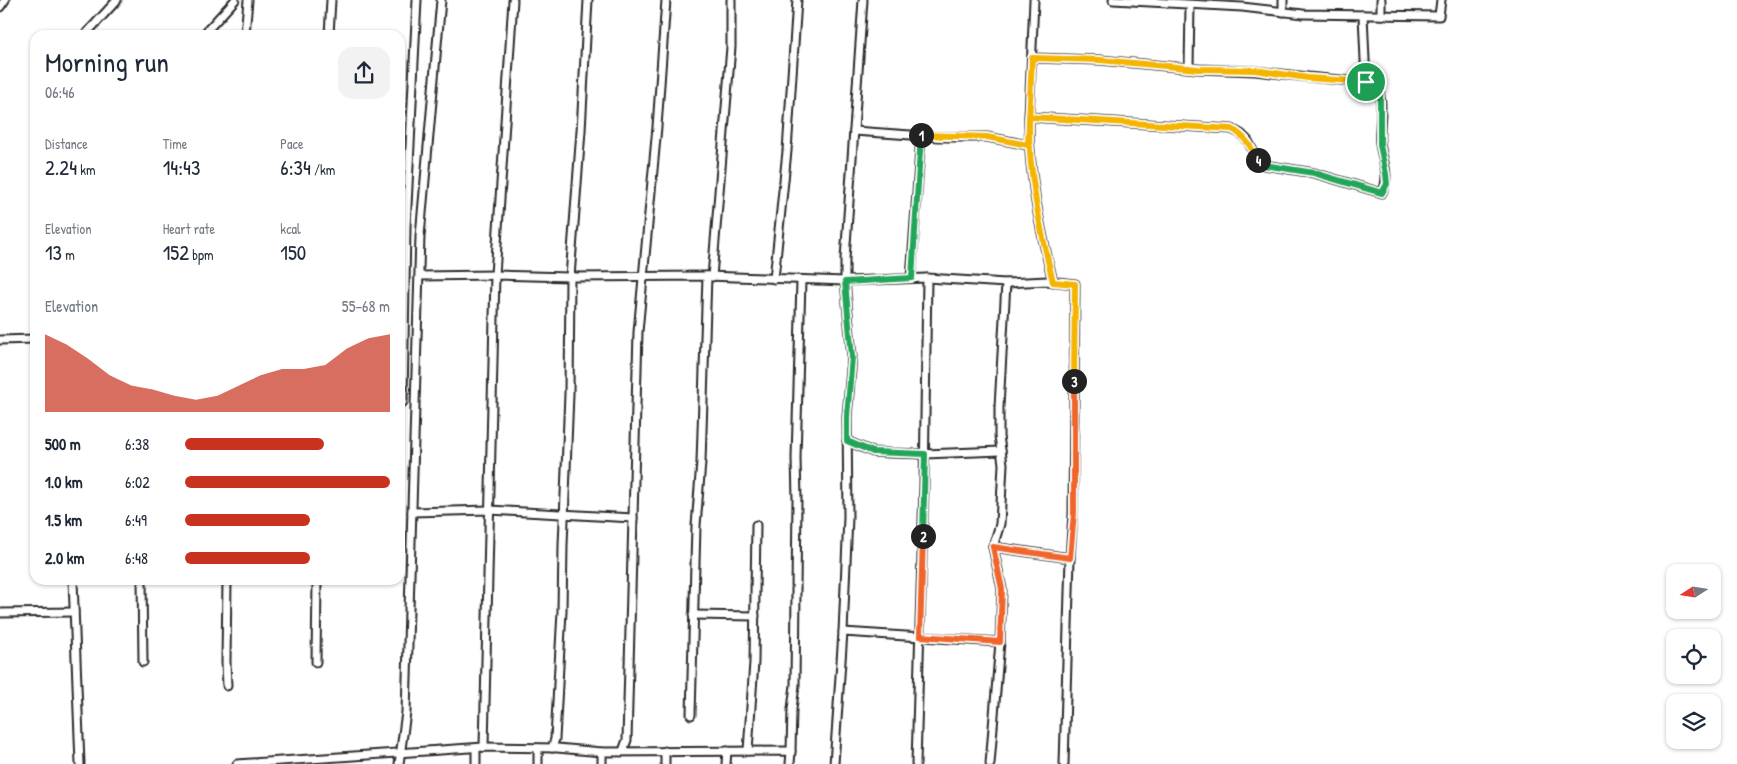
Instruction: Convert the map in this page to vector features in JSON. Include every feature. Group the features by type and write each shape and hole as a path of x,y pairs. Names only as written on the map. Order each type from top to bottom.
{"street":[{"path":"0,7 5,0"},
{"path":"90,30 117,0"},
{"path":"208,30 235,0"},
{"path":"245,30 248,0"},
{"path":"329,30 331,0"},
{"path":"405,262 417,0"},
{"path":"399,764 406,712 420,236 441,0"},
{"path":"476,764 480,748 490,510 495,275 513,0"},
{"path":"552,748 555,739 557,709 565,515 570,277 582,122 588,0"},
{"path":"623,751 627,740 637,358 642,277 657,127 666,0"},
{"path":"691,715 696,526 710,276 731,47 731,0"},
{"path":"774,279 787,151 797,0"},
{"path":"834,764 843,632 848,517 847,417 852,357 845,282 845,259 863,0"},
{"path":"1034,0 1028,145 1042,236 1053,282"},
{"path":"1113,0 1242,7 1303,14 1439,16 1441,0"},
{"path":"1283,0 1283,12"},
{"path":"1381,0 1381,15"},
{"path":"1189,68 1190,5"},
{"path":"1363,15 1366,82"},
{"path":"1029,117 1232,129 1248,141 1257,159 1264,165 1314,173 1382,193 1387,184 1380,141 1380,94 1376,84 1308,78 1255,70 1189,68 1100,60 1032,58"},
{"path":"854,131 987,137 1028,145"},
{"path":"912,278 921,135"},
{"path":"420,276 710,276 845,282 927,278 1006,283 1053,282 1075,284 1074,513 1070,558 1064,764"},
{"path":"916,764 925,454 927,278"},
{"path":"790,764 792,709 795,686 796,458 801,281"},
{"path":"990,764 1000,642 1002,589 993,547 1000,524 1003,464 999,436 999,407 1006,283"},
{"path":"0,340 30,339"},
{"path":"405,402 416,402"},
{"path":"847,441 873,452 925,454 1001,451"},
{"path":"412,512 490,510 633,518"},
{"path":"748,751 754,662 756,525"},
{"path":"993,547 1070,558"},
{"path":"72,585 80,764"},
{"path":"142,585 143,662"},
{"path":"227,585 227,686"},
{"path":"316,662 317,585"},
{"path":"0,613 74,612"},
{"path":"693,615 754,616"},
{"path":"843,632 1000,642"},
{"path":"237,764 480,748 552,748 602,752 790,751"},
{"path":"538,748 538,764"},
{"path":"665,751 665,764"},
{"path":"726,764 727,751"},
{"path":"602,752 602,764"}],"route":[{"path":"1366,82 1308,78 1255,70 1198,69 1100,60 1032,58 1029,117 1028,145 987,137 921,135 912,278 845,282 852,357 847,441 873,452 925,454 920,636 1000,642 1002,589 993,547 1070,558 1074,513 1075,284 1053,282 1042,236 1028,145 1029,117 1232,129 1248,141 1257,159 1264,165 1314,173 1347,181 1382,193 1387,184 1380,141 1380,94 1376,84 1366,82"}]}
